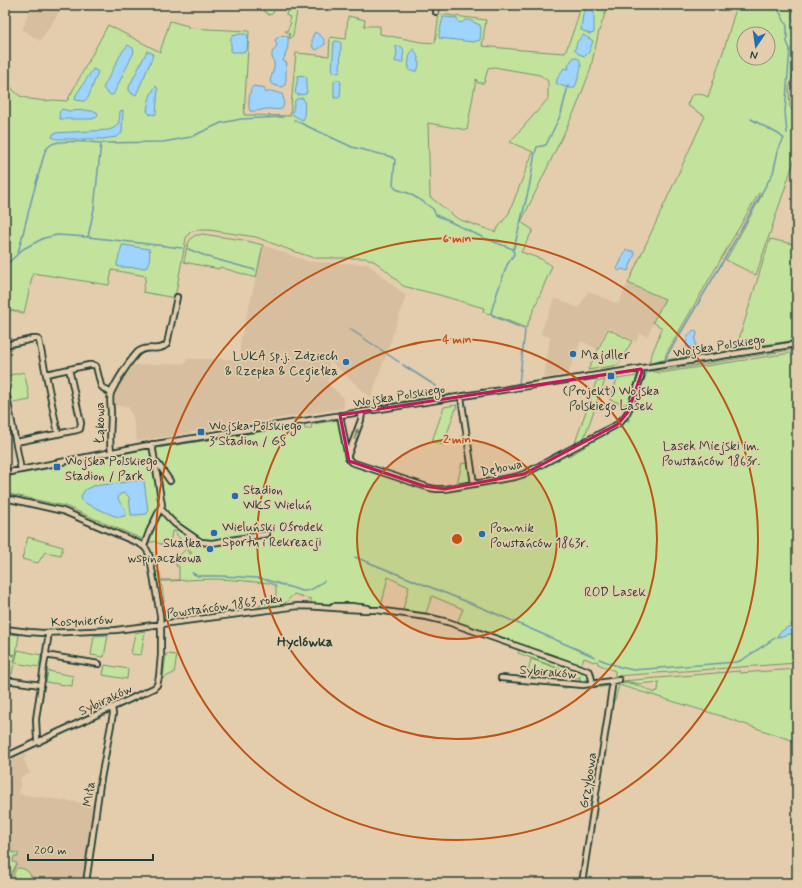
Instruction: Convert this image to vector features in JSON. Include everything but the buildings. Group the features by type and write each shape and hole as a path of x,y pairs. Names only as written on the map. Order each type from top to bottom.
{"street":[{"path":"436,12 437,5"},
{"name":"Łąkowa","path":"111,452 111,393 127,366 138,352 146,348 164,348 169,342 177,297"},
{"path":"5,345 33,339 40,342 58,434"},
{"name":"Wojska Polskiego","path":"5,473 152,444 797,344"},
{"name":"Łąkowa","path":"46,374 94,365 96,366 103,388 111,393"},
{"path":"16,442 79,430 81,426 69,369"},
{"name":"Dębowa","path":"347,456 349,461 352,463 433,489 446,489 518,476 527,473 618,424 626,416 630,407 641,380 641,369"},
{"path":"5,390 21,470"},
{"path":"461,396 474,484"},
{"path":"347,456 361,420 362,412"},
{"path":"340,415 347,456"},
{"path":"5,498 63,511 144,546 149,532 161,510 162,503 152,444"},
{"path":"156,462 170,481"},
{"path":"161,510 175,524 201,542 212,543 267,534"},
{"name":"Powstańców 1863 roku","path":"144,546 149,554 161,624 261,612 291,606 351,606 420,615 437,619 586,670 590,672 593,684"},
{"name":"Kosynierów","path":"5,629 48,633 116,630 161,624"},
{"name":"Sybiraków","path":"5,757 154,688 157,685 161,655 161,624"},
{"path":"39,742 37,739 36,719 48,633"},
{"path":"45,655 100,664"},
{"name":"Sybiraków","path":"501,678 583,685 593,684"},
{"path":"5,680 41,685"},
{"path":"593,684 619,680"},
{"name":"Grzybowa","path":"582,883 610,702 612,687 611,681"},
{"name":"Miła","path":"86,883 100,784 113,714 112,708"}],"highlighted area":[{"path":"641,369 642,372 628,412 618,424 524,474 445,489 424,486 349,461 340,415"}],"shaded area":[{"path":"34,5 64,5 40,41 22,29 26,23 24,21"},
{"path":"263,245 310,262 368,264 406,296 371,398 329,360 328,384 343,397 344,408 137,441 133,418 128,407 114,405 117,387 134,365 186,363 187,359 240,359 240,342"},
{"path":"628,283 666,299 647,336 640,333 636,342 607,327 597,349 581,341 568,374 544,378 550,337 540,334 555,298 579,308 588,291 618,304"},
{"path":"25,754 27,757 23,758 30,773 21,777 19,794 97,805 84,883 5,883 5,763"}],"green space":[{"path":"257,5 272,5 274,7 274,11 269,15 262,9 257,9"},
{"path":"294,5 298,5 293,35 290,39 290,34 285,31 287,31 291,23 289,21 290,17 286,15 287,12 293,11"},
{"path":"581,5 608,5 599,31 590,71 576,108 521,222 533,230 521,252 541,259 552,266 526,328 483,312 484,308 403,286 376,262 366,258 314,258 256,237 209,230 196,230 190,232 186,238 175,298 143,292 146,276 112,270 109,285 33,273 24,313 5,309 5,75 13,90 20,96 45,101 67,101 108,25 160,52 170,21 188,26 188,28 249,31 244,115 290,116 296,53 329,56 330,37 346,39 348,16 365,20 364,26 380,26 380,34 421,42 435,43 439,14 486,20 482,46 565,53 576,24","holes":["494,67 540,75 548,81 548,99 510,142 533,152 509,213 495,232 458,219 430,197 428,123 467,130 476,79 478,83 484,83 488,68"]},
{"path":"737,5 794,5 792,17 797,27 797,60 789,89 790,107 797,117 797,152 756,275 726,260 762,195 759,193 666,354 665,360 649,362 662,328 653,322 665,299 628,283 705,116 687,105 691,96 698,93 708,97"},
{"path":"202,234 243,240 263,245 256,278 220,267 219,269 184,262 188,243 196,235"},
{"path":"770,239 797,245 797,340 736,349"},
{"path":"608,329 632,341 618,365 588,370"},
{"path":"797,346 797,349 661,371 651,370"},
{"path":"717,352 718,355 654,365 653,362"},
{"name":"Lasek Miejski im. Powstańców 1863r.","path":"797,352 797,663 615,676 615,671 598,664 598,662 584,658 580,666 457,623 463,609 432,596 426,613 403,610 409,587 388,577 381,607 311,604 311,599 294,594 284,604 258,609 260,605 276,602 276,586 270,583 221,579 161,581 164,602 159,599 155,573 160,572 161,580 179,580 179,566 176,566 176,559 187,548 190,554 192,553 175,531 172,531 171,538 165,544 160,544 155,541 148,541 164,508 156,454 157,448 304,425 305,429 311,429 312,424 339,420 341,423 346,458 351,465 432,490 526,475 564,455 567,454 569,457 571,455 570,453 572,454 585,447 584,444 620,425 625,420 629,421 627,417 645,372 651,371 660,373"},
{"path":"24,372 30,400 12,403 6,376"},
{"path":"637,376 628,405 610,400 617,379"},
{"path":"605,380 584,438 575,443 596,382"},
{"path":"446,394 445,397 374,408 374,406"},
{"path":"457,405 443,445 432,441 444,407"},
{"path":"149,448 68,464 148,449 151,452 160,501 159,507 145,538 142,539 65,506 5,493 5,477 51,468 54,470 60,469 61,465 68,463"},
{"path":"462,463 470,464 472,481 457,484"},
{"path":"28,537 63,547 61,555 45,552 38,563 22,559"},
{"path":"168,609 169,613 175,613 175,619 167,620 164,618 162,610"},
{"path":"145,631 141,655 131,654 135,633"},
{"path":"5,633 19,635 16,655 5,653"},
{"path":"108,635 104,657 91,655 94,636"},
{"path":"519,649 588,672 590,677 586,680 580,681 580,676 579,678 528,673 531,659 568,672 518,653"},
{"path":"18,650 41,655 39,667 15,663"},
{"path":"5,654 15,656 12,674 5,673"},
{"path":"166,654 177,655 174,673 163,678"},
{"path":"105,665 128,669 127,679 103,675"},
{"path":"797,669 797,742 718,715 619,685 615,700 612,700 614,683 619,682 640,686 655,693 658,691 659,682 640,684 623,681 740,671 740,673"},
{"path":"48,671 73,676 72,686 46,682"},
{"path":"506,680 564,685 608,683 611,686 566,688 505,682"},
{"path":"9,852 18,853 18,857 14,856 13,862 17,863 11,875 13,883 5,883 5,875"},
{"path":"18,868 27,871 34,883 19,883 16,881 14,873"}],"water":[{"path":"587,8 594,11 594,33 590,34 581,30 583,14"},
{"path":"443,17 457,18 460,23 465,20 469,20 480,25 480,40 474,42 439,38"},
{"path":"315,32 322,37 325,42 325,44 317,50 313,48 312,44 312,38"},
{"path":"246,34 248,36 247,50 243,52 231,52 232,36"},
{"path":"284,35 288,37 288,40 283,61 287,63 286,82 283,87 274,85 270,81 274,68 272,53 277,45 275,40"},
{"path":"583,35 593,41 589,52 585,56 581,55 575,50 577,42"},
{"path":"334,42 340,42 341,44 339,73 332,71"},
{"path":"128,45 133,48 134,52 113,95 110,94 103,88 122,52"},
{"path":"396,46 402,47 404,51 403,62 395,61 397,54"},
{"path":"413,49 419,65 417,71 410,71 409,69 410,54"},
{"path":"147,51 153,55 151,61 136,95 132,94 129,87"},
{"path":"574,57 580,60 581,67 575,88 567,88 556,83 564,68 569,69 568,65"},
{"path":"93,69 98,72 88,98 84,101 75,100 76,95"},
{"path":"299,75 307,78 306,94 298,95 295,93"},
{"path":"336,80 341,82 340,97 334,98 334,81"},
{"path":"156,86 158,89 156,113 155,115 150,115 147,111 148,105"},
{"path":"254,86 265,88 266,93 271,91 282,94 284,105 282,109 250,111 249,97 251,88"},
{"path":"303,98 305,108 304,119 302,120 292,113 295,100"},
{"path":"62,109 69,111 86,110 97,112 98,114 97,117 92,119 60,119 59,113"},
{"path":"123,110 122,133 117,137 102,139 56,139 52,137 54,133 109,130 117,125 120,111"},
{"path":"122,245 149,249 150,254 146,268 117,266"},
{"path":"626,250 633,251 635,254 628,271 622,269 619,271 617,269"},
{"path":"694,330 697,334 695,340 696,344 693,348 687,347 686,342"},
{"path":"144,481 148,511 147,514 131,515 129,497 125,493 120,494 118,498 126,514 125,516 119,517 87,504 81,497 86,489 93,486"},
{"path":"797,621 797,635 790,634 778,637 779,633"}],"waterway":[{"path":"776,5 787,26 787,42 790,49 785,112 787,133"},
{"path":"514,248 529,188 535,153 537,147 546,145 561,114 568,86"},
{"path":"88,237 94,209 101,143 163,142 191,137 221,123 241,119 283,117"},
{"path":"751,119 783,138"},
{"path":"294,120 352,147 392,157 395,160 393,185 396,189 408,193 422,201 433,209 436,215 484,238 513,249 514,254 507,265 491,313 493,316 524,329 525,331 519,384"},
{"path":"653,363 665,361 773,173 778,150 784,138"},
{"path":"18,253 45,151 52,144 60,142 101,143"},
{"path":"5,266 23,249 44,238 57,235 88,237 182,248"},
{"path":"188,249 211,258 255,270"},
{"path":"350,329 399,362"},
{"path":"736,351 797,341"},
{"path":"657,369 797,347"},
{"path":"723,353 732,352"},
{"path":"666,361 717,354"},
{"path":"642,365 650,364"},
{"path":"403,365 436,386"},
{"path":"624,368 636,366"},
{"path":"592,373 614,369"},
{"path":"631,412 647,372"},
{"path":"577,375 589,373"},
{"path":"551,379 555,378"},
{"path":"533,382 547,380"},
{"path":"525,383 529,382"},
{"path":"506,386 521,383"},
{"path":"488,389 498,387"},
{"path":"456,394 473,391"},
{"path":"355,557 485,609 595,657"},
{"path":"192,573 198,576 258,578 302,591 311,590 324,581"},
{"path":"599,659 633,670 737,662 778,636"}],"place":[{"name":"Majdller","path":"573,354"},
{"name":"LUKA sp.j. Zdziech & Rzepka & Cegiełka","path":"346,362"},
{"name":"(Projekt) Wojska Polskiego Lasek","path":"611,376"},
{"name":"Wojska Polskiego 3 Stadion / GS","path":"201,432"},
{"name":"Wojska Polskiego Stadion / Park","path":"57,467"},
{"name":"Stadion WKS Wieluń","path":"235,496"},
{"name":"Wieluński Ośrodek Sportu i Rekreacji","path":"214,533"},
{"name":"Pomnik Powstańców 1863r.","path":"482,534"},
{"name":"Skałka wspinaczkowa","path":"210,549"}],"district":[{"name":"Hyclówka","path":"305,641"}],"park label":[{"name":"ROD Lasek","path":"615,591"}]}
